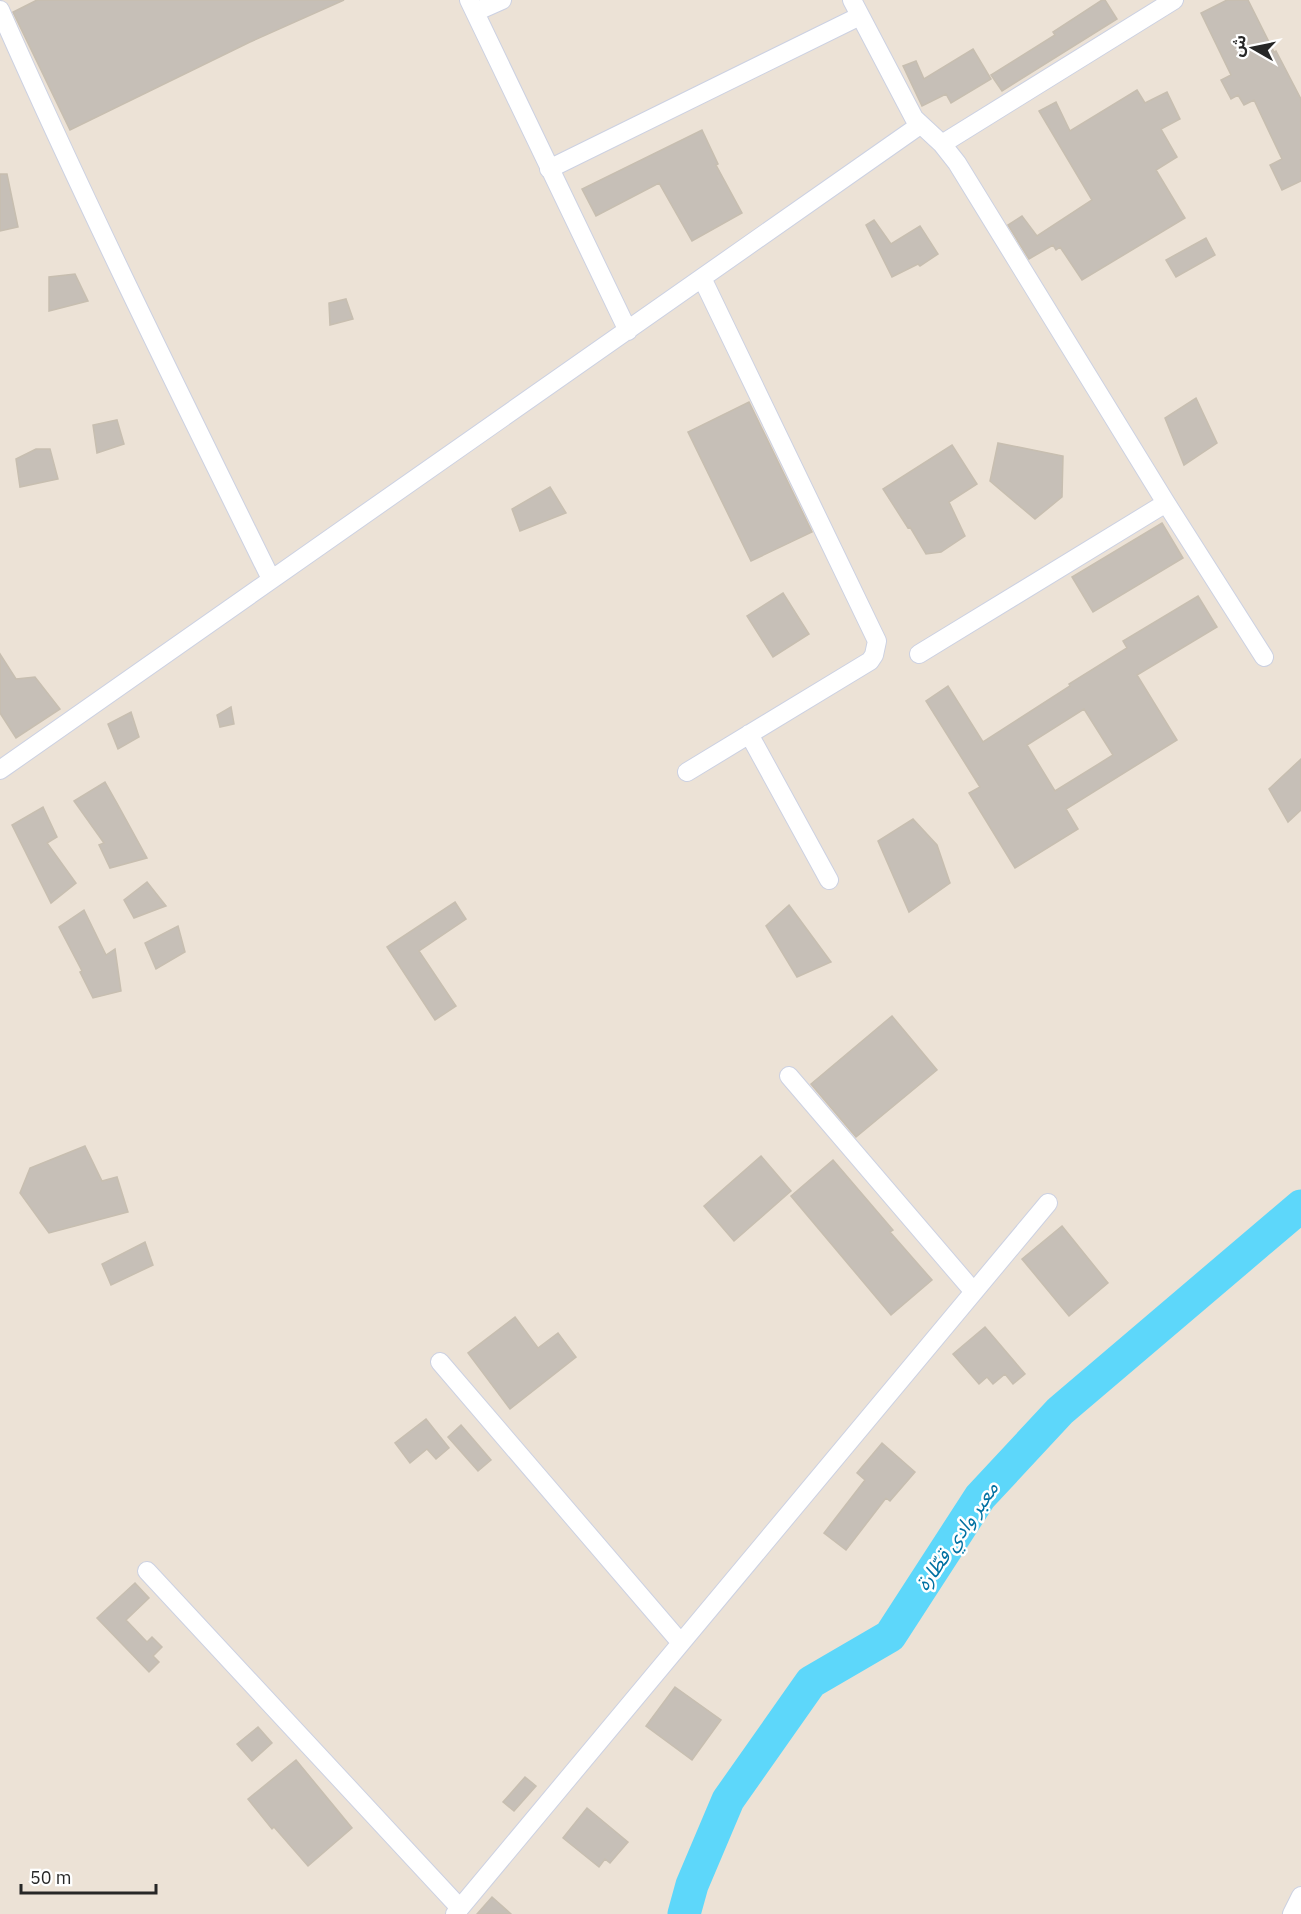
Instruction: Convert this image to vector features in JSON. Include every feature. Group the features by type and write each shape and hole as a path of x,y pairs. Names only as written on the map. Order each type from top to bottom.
{"street":[{"path":"502,0 472,6 628,331"},
{"path":"942,144 1174,0"},
{"path":"549,169 856,8 920,126 942,144 957,163 1166,503 1264,657"},
{"path":"0,10 55,136 271,579"},
{"path":"0,770 920,126"},
{"path":"687,772 870,661 874,655 877,640 703,280"},
{"path":"919,654 1166,503"},
{"path":"749,734 829,880"},
{"path":"789,1076 974,1292"},
{"path":"147,1571 458,1911 1048,1203"},
{"path":"440,1362 681,1643"},
{"path":"1292,1914 1301,1896"}],"building":[{"path":"37,0 344,0 250,42 70,130 13,12"},
{"path":"1105,0 1117,19 1002,91 991,75 1055,35 1053,32"},
{"path":"1227,0 1248,0 1301,99 1301,181 1282,190 1270,165 1282,159 1254,100 1244,105 1238,95 1231,99 1221,80 1231,75 1201,13"},
{"path":"973,49 991,79 951,103 946,94 922,106 903,66 916,61 924,79"},
{"path":"1137,90 1145,103 1167,92 1180,119 1161,129 1177,157 1156,170 1185,218 1082,280 1060,247 1056,250 1053,245 1029,259 1008,225 1022,216 1037,236 1092,200 1039,111 1056,102 1070,131"},
{"path":"702,130 718,164 716,165 742,213 692,241 659,183 596,216 582,189"},
{"path":"0,174 7,174 18,227 0,231"},
{"path":"874,220 891,244 920,226 938,254 920,266 918,264 892,277 866,225"},
{"path":"1206,238 1215,255 1176,277 1166,260"},
{"path":"75,274 88,301 49,311 49,277"},
{"path":"346,299 353,319 330,325 329,303"},
{"path":"1196,398 1217,443 1184,465 1165,418"},
{"path":"749,402 812,532 751,561 688,432"},
{"path":"117,420 124,444 97,453 93,425"},
{"path":"998,443 1063,456 1062,497 1035,519 990,481"},
{"path":"952,445 977,484 949,502 965,536 941,552 926,554 883,489"},
{"path":"36,449 50,449 58,479 20,487 16,459"},
{"path":"550,487 566,513 520,531 512,509"},
{"path":"1162,523 1183,558 1093,612 1072,577"},
{"path":"783,593 809,634 773,657 747,616"},
{"path":"1198,596 1217,627 1137,675 1177,740 1066,809 1078,829 1015,868 969,793 980,787 926,701 948,686 983,742 1127,648 1123,641","holes":["1084,709 1113,755 1055,791 1027,745"]},
{"path":"0,654 16,679 35,677 60,709 16,738 0,713"},
{"path":"231,707 234,724 220,727 217,715"},
{"path":"131,712 139,737 118,749 108,724"},
{"path":"1301,759 1301,810 1288,822 1269,789"},
{"path":"105,782 147,858 110,868 99,845 104,843 74,801"},
{"path":"43,807 57,837 47,843 76,883 51,903 12,825"},
{"path":"913,819 937,845 950,883 909,912 878,841"},
{"path":"147,882 166,906 134,918 124,900"},
{"path":"455,902 466,919 419,951 456,1006 435,1020 387,947"},
{"path":"789,905 831,962 797,977 766,926"},
{"path":"84,910 106,955 115,949 121,991 93,998 59,927"},
{"path":"178,926 185,952 156,969 145,943"},
{"path":"892,1016 937,1070 856,1137 811,1084"},
{"path":"85,1146 102,1181 117,1177 128,1212 49,1233 20,1193 30,1168"},
{"path":"761,1156 791,1191 734,1241 704,1206"},
{"path":"833,1160 893,1230 890,1232 932,1280 891,1315 791,1196"},
{"path":"1062,1226 1108,1283 1069,1316 1022,1259"},
{"path":"145,1242 153,1265 111,1285 102,1264"},
{"path":"515,1317 538,1348 558,1333 576,1357 510,1409 468,1353"},
{"path":"985,1327 1025,1374 1013,1384 1005,1374 993,1384 987,1377 979,1384 953,1354"},
{"path":"426,1419 449,1448 436,1459 427,1449 410,1463 395,1443"},
{"path":"461,1425 491,1460 478,1471 448,1437"},
{"path":"882,1443 915,1472 890,1501 886,1498 846,1550 824,1533 865,1480 857,1473"},
{"path":"135,1583 149,1598 126,1620 147,1642 152,1637 162,1647 153,1656 159,1662 149,1672 97,1618"},
{"path":"675,1687 721,1720 692,1760 646,1726"},
{"path":"258,1727 272,1743 252,1761 237,1744"},
{"path":"296,1760 352,1828 308,1866 274,1827 272,1829 248,1799"},
{"path":"525,1777 536,1786 514,1811 503,1802"},
{"path":"587,1808 628,1842 610,1863 605,1859 599,1867 563,1838"},
{"path":"492,1897 511,1914 477,1914"}],"waterway":[{"name":"معبر وادي قطّارة","path":"684,1914 692,1885 728,1800 811,1682 890,1636 980,1497 1060,1411 1301,1206"}]}
